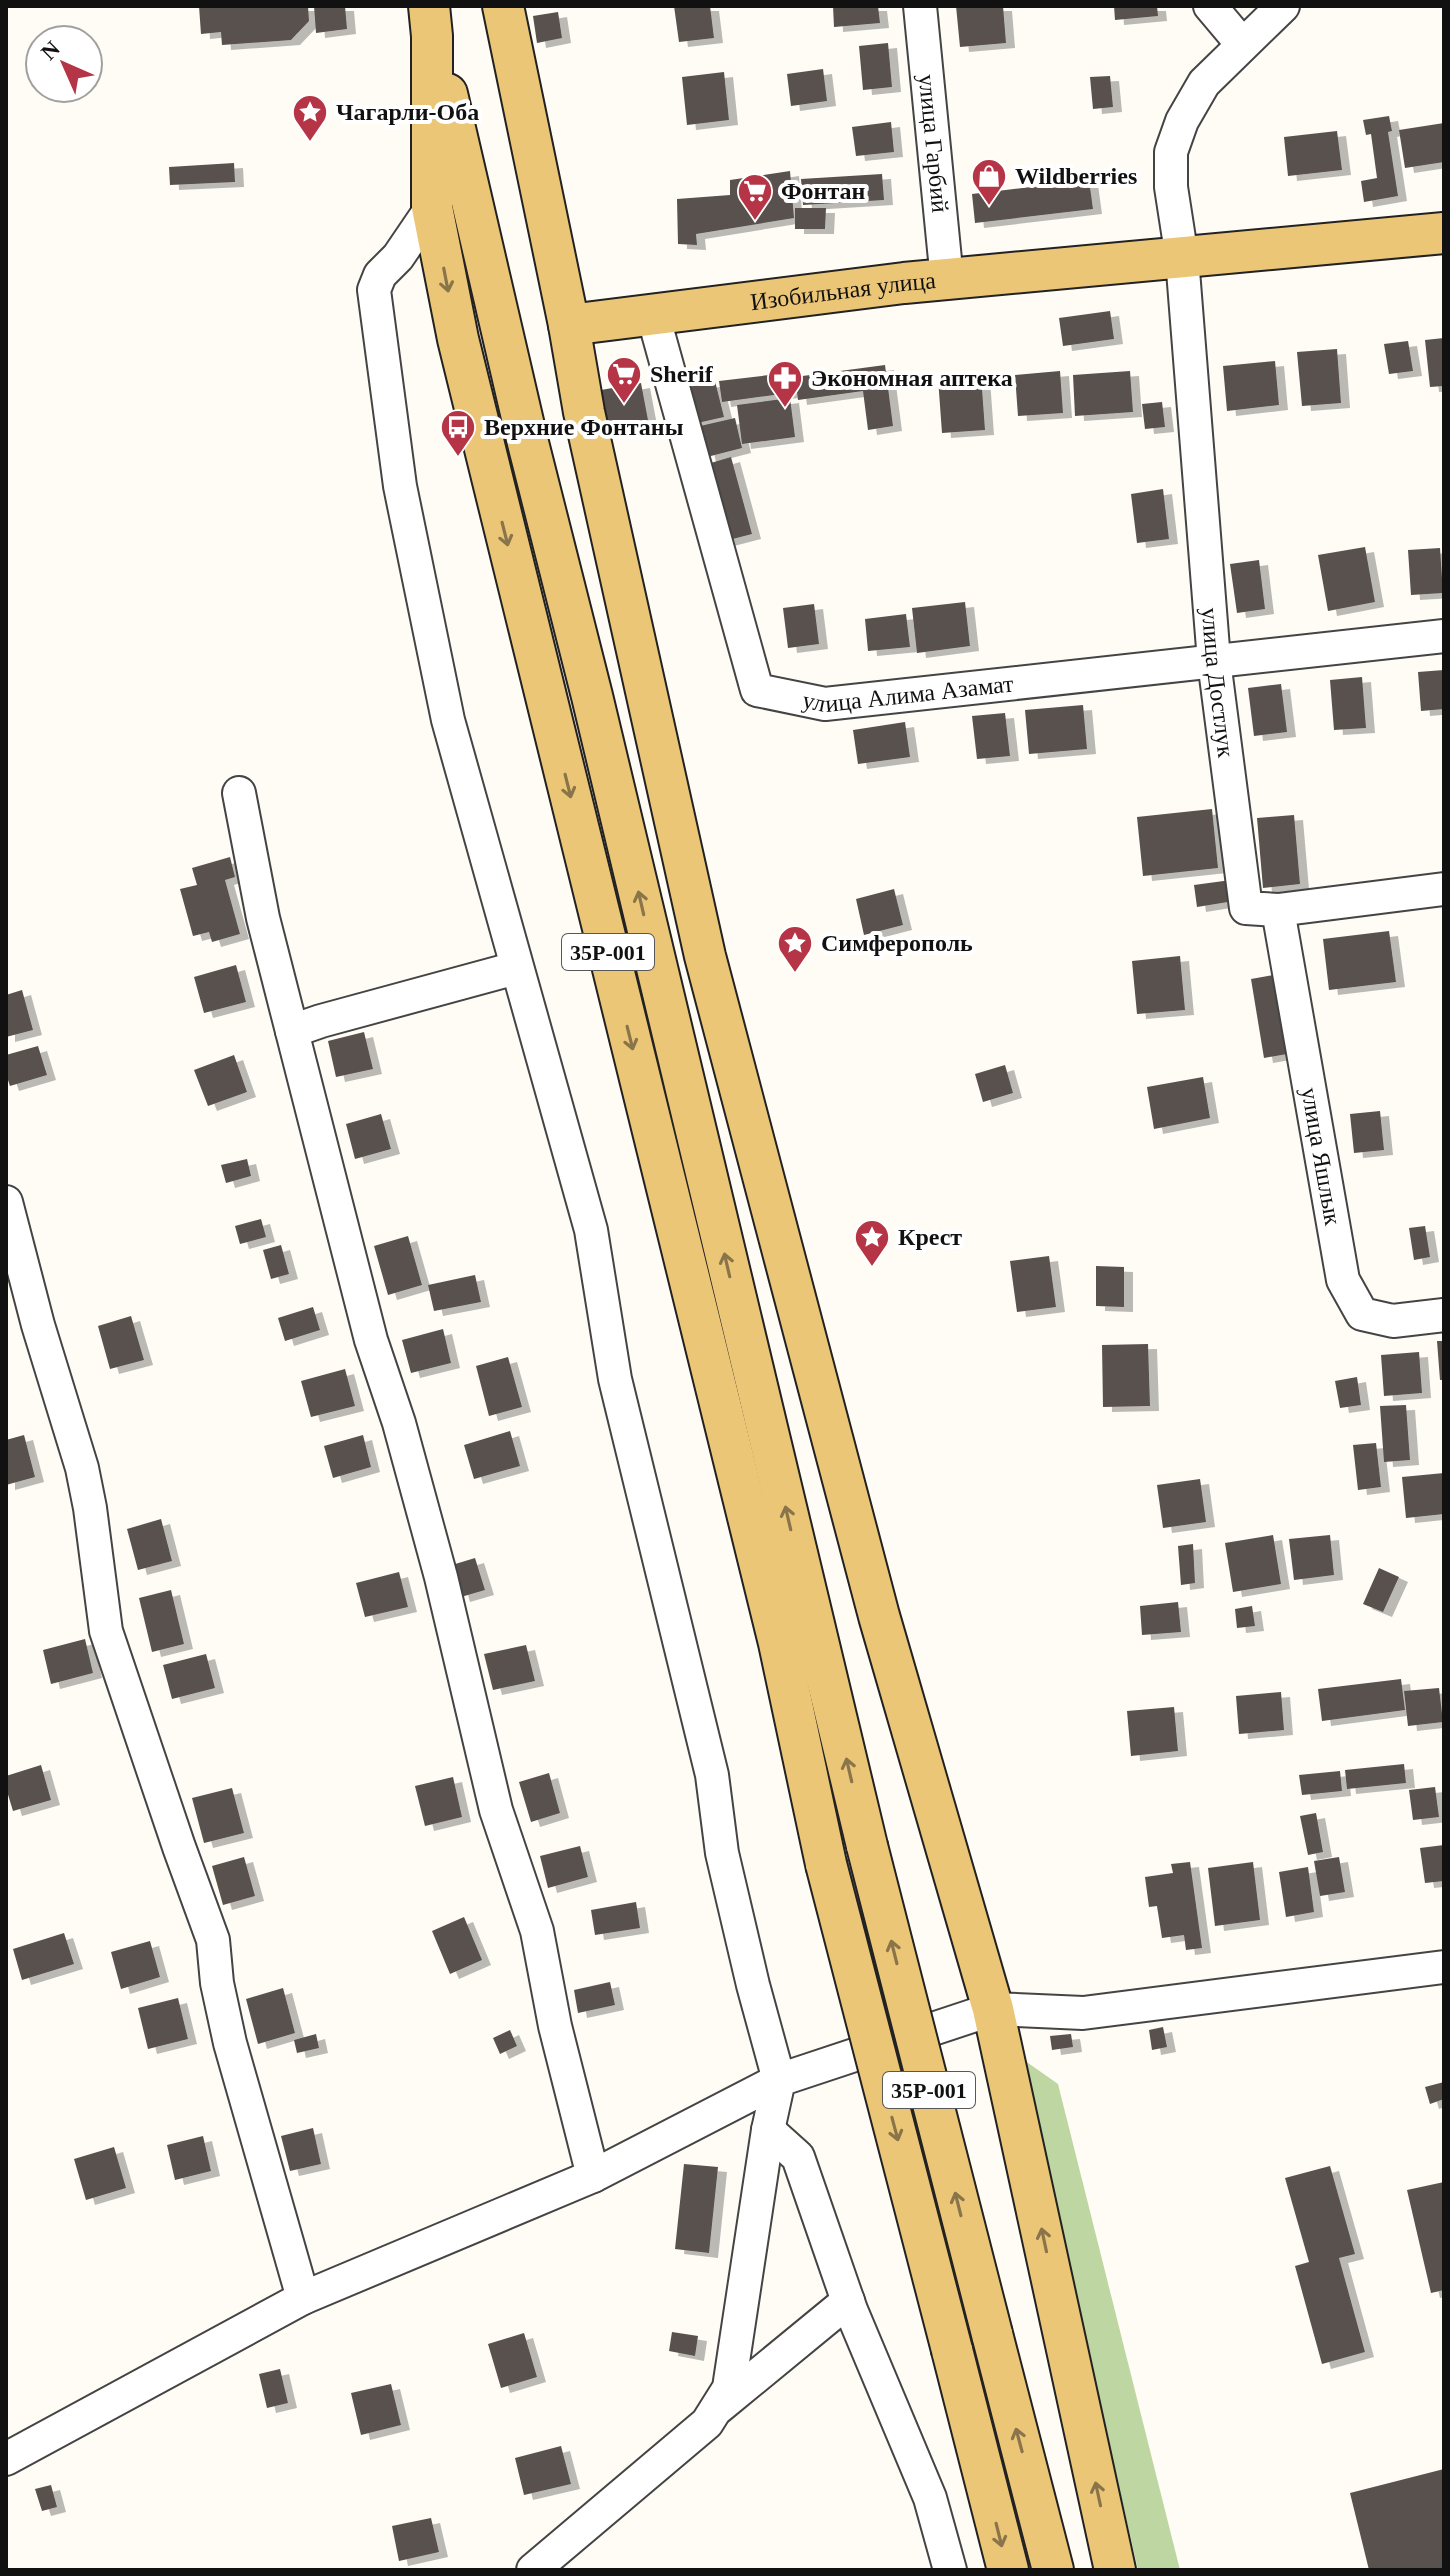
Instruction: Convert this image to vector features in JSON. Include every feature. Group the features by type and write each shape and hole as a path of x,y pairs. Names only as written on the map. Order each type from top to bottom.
{"main road":[{"path":"503,6 583,407 705,956 879,1616 993,2009 1115,2570"},
{"name":"35Р-001","path":"431,21 432,207 483,450 717,1387 779,1643 826,1864 1008,2570"},
{"name":"35Р-001","path":"431,21 527,439 592,696 867,1846 1053,2570"},
{"path":"547,223 571,276 598,305 653,315"},
{"name":"Изобильная улица","path":"569,325 947,280 1444,233"},
{"path":"583,407 586,376 598,344 620,326 653,315"}],"street":[{"name":"улица Гарбий","path":"920,6 947,280"},
{"path":"1210,6 1242,44"},
{"name":"улица Достлук","path":"1283,6 1204,83 1182,121 1171,152 1171,187 1182,258 1214,661 1246,908 1278,910 1444,889"},
{"path":"432,207 398,257 380,275 374,290 400,486 452,736 591,1230 615,1379 712,1775 722,1853 779,2080 768,2130 729,2388 707,2423 533,2570"},
{"name":"улица Алима Азамат","path":"653,315 757,690 825,704 1444,636"},
{"path":"239,793 263,918 371,1340 399,1423 441,1577 496,1810 537,1931 555,2026 593,2176"},
{"name":"улица Яшлык","path":"1278,910 1343,1280 1362,1314 1393,1321 1444,1315"},
{"path":"292,1031 516,968"},
{"path":"6,1202 38,1325 82,1468 106,1631 213,1940 217,1983 230,2043 303,2298"},
{"path":"6,2459 303,2298 593,2176 779,2080 993,2009 1083,2013 1444,1967"},
{"path":"768,2130 798,2157 848,2301 930,2498 950,2570"},
{"path":"719,2407 848,2301"}],"green space":[{"path":"1021,2058 1058,2084 1180,2570 1138,2570"}],"building":[{"path":"199,6 308,6 309,21 291,40 222,45 221,32 201,34"},
{"path":"314,6 345,6 347,29 316,33"},
{"path":"674,6 710,6 714,38 679,42"},
{"path":"833,6 878,6 880,23 834,27"},
{"path":"956,6 1003,6 1006,43 960,47"},
{"path":"1114,6 1157,6 1158,16 1115,20"},
{"path":"558,12 562,38 537,43 533,16"},
{"path":"888,43 892,87 863,90 859,46"},
{"path":"823,69 827,101 791,106 787,74"},
{"path":"724,72 729,120 687,125 682,77"},
{"path":"1110,76 1113,107 1093,109 1090,77"},
{"path":"1389,116 1392,131 1388,132 1398,196 1364,202 1361,181 1377,178 1371,134 1366,135 1363,120"},
{"path":"891,122 894,152 856,156 852,127"},
{"path":"1444,123 1444,162 1405,168 1399,130"},
{"path":"1337,131 1342,170 1288,176 1284,137"},
{"path":"234,163 235,182 170,185 169,167"},
{"path":"790,171 794,218 696,234 697,245 678,244 677,199 730,195 730,180"},
{"path":"882,174 884,200 803,205 801,179"},
{"path":"1089,180 1093,209 975,223 972,194"},
{"path":"795,208 826,208 825,229 795,229"},
{"path":"1110,311 1114,339 1063,346 1059,318"},
{"path":"1444,338 1444,386 1430,387 1425,340"},
{"path":"1408,341 1413,371 1389,374 1384,344"},
{"path":"1337,349 1341,403 1302,406 1297,352"},
{"path":"1275,361 1279,405 1227,411 1223,366"},
{"path":"885,365 893,426 868,430 863,391 798,400 795,377"},
{"path":"1060,371 1063,413 1018,416 1015,375"},
{"path":"1130,371 1133,412 1075,416 1073,375"},
{"path":"786,373 789,393 722,402 719,381"},
{"path":"981,375 985,430 942,433 938,378"},
{"path":"715,381 724,417 693,424 684,388"},
{"name":"Sherif","path":"641,383 648,420 607,426 601,390"},
{"path":"790,398 795,437 742,444 737,405"},
{"path":"1162,402 1165,427 1145,429 1142,404"},
{"path":"735,418 742,448 707,457 700,426"},
{"path":"731,457 752,534 725,541 704,465"},
{"path":"1163,489 1169,539 1137,543 1131,494"},
{"path":"1365,547 1375,602 1328,611 1318,555"},
{"path":"1440,548 1443,593 1411,595 1408,550"},
{"path":"1259,560 1265,609 1237,613 1230,564"},
{"path":"965,602 970,646 917,653 912,608"},
{"path":"814,604 819,644 788,648 783,608"},
{"path":"906,614 910,647 868,651 865,619"},
{"path":"1444,670 1444,709 1421,711 1418,672"},
{"path":"1362,677 1366,728 1334,730 1330,680"},
{"path":"1281,684 1287,732 1254,736 1248,688"},
{"path":"1083,705 1087,749 1029,754 1025,710"},
{"path":"1005,713 1010,756 977,759 972,716"},
{"path":"905,722 910,757 858,764 853,730"},
{"path":"1212,809 1218,868 1143,876 1137,817"},
{"path":"1294,815 1300,884 1263,888 1257,818"},
{"path":"230,857 235,877 225,880 240,934 212,942 209,932 193,936 180,889 197,885 192,868"},
{"path":"1231,880 1234,901 1197,907 1194,885"},
{"path":"894,889 903,925 864,935 856,899"},
{"path":"1389,931 1396,982 1329,990 1323,939"},
{"path":"1180,956 1185,1010 1137,1014 1132,961"},
{"path":"236,965 246,1002 204,1013 194,977"},
{"path":"1279,974 1293,1053 1264,1058 1251,979"},
{"path":"22,990 33,1030 6,1037 6,995"},
{"path":"364,1032 373,1069 336,1077 328,1041"},
{"path":"38,1046 47,1075 10,1086 6,1074 6,1055"},
{"path":"234,1055 247,1092 208,1106 194,1070"},
{"path":"1005,1065 1013,1093 983,1102 975,1074"},
{"path":"1203,1077 1210,1118 1154,1129 1147,1087"},
{"path":"1380,1111 1384,1150 1354,1153 1350,1114"},
{"path":"381,1114 391,1149 355,1159 346,1124"},
{"path":"247,1159 251,1176 226,1183 221,1165"},
{"path":"261,1219 266,1237 240,1244 235,1226"},
{"path":"1425,1226 1430,1257 1414,1260 1409,1228"},
{"path":"408,1236 422,1285 388,1295 374,1246"},
{"path":"281,1245 289,1274 271,1279 263,1250"},
{"path":"1049,1256 1056,1307 1017,1312 1010,1261"},
{"path":"1096,1266 1124,1267 1124,1307 1096,1306"},
{"path":"475,1275 481,1302 434,1311 428,1285"},
{"path":"313,1307 320,1330 285,1341 278,1318"},
{"path":"131,1316 144,1360 110,1369 98,1326"},
{"path":"443,1329 451,1363 411,1373 402,1340"},
{"path":"1437,1341 1444,1341 1444,1380 1440,1380"},
{"path":"1148,1344 1150,1406 1103,1407 1102,1345"},
{"path":"1419,1352 1422,1393 1384,1396 1381,1355"},
{"path":"508,1357 522,1407 489,1416 476,1366"},
{"path":"345,1369 355,1406 311,1417 301,1381"},
{"path":"1357,1377 1361,1405 1340,1408 1335,1381"},
{"path":"1406,1405 1410,1460 1384,1462 1380,1406"},
{"path":"510,1431 520,1466 474,1479 464,1445"},
{"path":"24,1435 35,1477 6,1485 6,1440"},
{"path":"363,1435 371,1467 333,1478 324,1446"},
{"path":"1376,1443 1381,1487 1358,1490 1353,1445"},
{"path":"1444,1473 1444,1514 1406,1518 1402,1477"},
{"path":"1200,1479 1206,1522 1163,1528 1157,1485"},
{"path":"161,1519 172,1561 138,1570 127,1529"},
{"path":"1273,1535 1281,1584 1233,1592 1225,1543"},
{"path":"1330,1535 1334,1575 1294,1580 1289,1539"},
{"path":"1193,1544 1195,1583 1181,1585 1178,1546"},
{"path":"475,1558 485,1590 461,1597 452,1565"},
{"path":"1379,1568 1399,1577 1383,1612 1363,1604"},
{"path":"399,1572 408,1607 365,1617 356,1583"},
{"path":"171,1590 184,1644 152,1652 139,1598"},
{"path":"1178,1602 1181,1632 1142,1635 1140,1606"},
{"path":"1252,1606 1255,1626 1237,1628 1235,1609"},
{"path":"85,1639 93,1673 51,1684 43,1650"},
{"path":"526,1645 535,1681 493,1690 484,1654"},
{"path":"206,1654 215,1688 172,1699 163,1665"},
{"path":"1401,1679 1405,1710 1322,1721 1318,1689"},
{"path":"1439,1688 1443,1722 1408,1726 1404,1691"},
{"path":"1281,1692 1284,1730 1239,1734 1236,1696"},
{"path":"1174,1707 1178,1751 1131,1756 1127,1711"},
{"path":"1404,1764 1406,1783 1347,1789 1345,1770"},
{"path":"41,1765 51,1800 13,1811 6,1776"},
{"path":"1340,1771 1342,1791 1302,1795 1299,1775"},
{"path":"549,1773 560,1813 531,1822 519,1782"},
{"path":"453,1777 462,1817 425,1826 415,1786"},
{"path":"1435,1787 1439,1817 1413,1820 1409,1790"},
{"path":"232,1788 244,1833 204,1843 192,1798"},
{"path":"1316,1813 1323,1852 1308,1855 1300,1816"},
{"path":"1444,1845 1444,1881 1425,1883 1420,1848"},
{"path":"580,1846 588,1877 548,1888 540,1856"},
{"path":"244,1857 255,1896 223,1905 212,1866"},
{"path":"1339,1857 1345,1892 1320,1896 1314,1861"},
{"path":"1190,1862 1202,1948 1186,1950 1184,1935 1162,1938 1157,1906 1149,1907 1145,1877 1173,1873 1171,1864"},
{"path":"1253,1862 1260,1920 1215,1926 1208,1868"},
{"path":"1308,1867 1314,1912 1286,1917 1279,1872"},
{"path":"636,1902 640,1928 595,1935 591,1910"},
{"path":"464,1917 482,1960 450,1974 432,1931"},
{"path":"64,1933 74,1964 22,1980 13,1949"},
{"path":"150,1941 160,1977 121,1989 111,1952"},
{"path":"610,1982 615,2005 578,2013 574,1990"},
{"path":"283,1988 295,2033 258,2044 246,1999"},
{"path":"178,1998 188,2039 148,2049 138,2008"},
{"path":"1163,2027 1167,2047 1152,2050 1149,2030"},
{"path":"510,2030 517,2046 500,2054 493,2038"},
{"path":"316,2034 319,2048 297,2053 294,2040"},
{"path":"1071,2034 1073,2047 1052,2050 1050,2036"},
{"path":"1444,2082 1444,2099 1430,2104 1425,2087"},
{"path":"313,2128 321,2164 290,2171 281,2136"},
{"path":"203,2136 211,2171 175,2180 167,2145"},
{"path":"114,2147 126,2188 86,2200 74,2159"},
{"path":"684,2164 718,2167 709,2253 675,2249"},
{"path":"1330,2166 1355,2254 1339,2258 1365,2352 1322,2364 1295,2266 1309,2262 1285,2178"},
{"path":"1444,2182 1444,2290 1431,2293 1407,2190"},
{"path":"672,2332 698,2336 695,2356 669,2351"},
{"path":"524,2333 537,2377 501,2388 488,2344"},
{"path":"280,2369 288,2403 267,2408 259,2374"},
{"path":"391,2384 401,2425 361,2435 351,2393"},
{"path":"561,2446 571,2484 524,2495 515,2458"},
{"path":"1444,2469 1444,2570 1369,2570 1350,2493"},
{"path":"51,2485 57,2507 42,2511 35,2489"},
{"path":"431,2518 439,2552 399,2561 392,2526"}],"place":[{"name":"Чагарли-Оба","path":"310,143"},
{"name":"Wildberries","path":"989,207"},
{"name":"Фонтан","path":"755,222"},
{"name":"Sherif","path":"624,405"},
{"name":"Экономная аптека","path":"785,409"},
{"name":"Верхние Фонтаны","path":"458,458"},
{"name":"Симферополь","path":"795,974"},
{"name":"Крест","path":"872,1268"}]}
